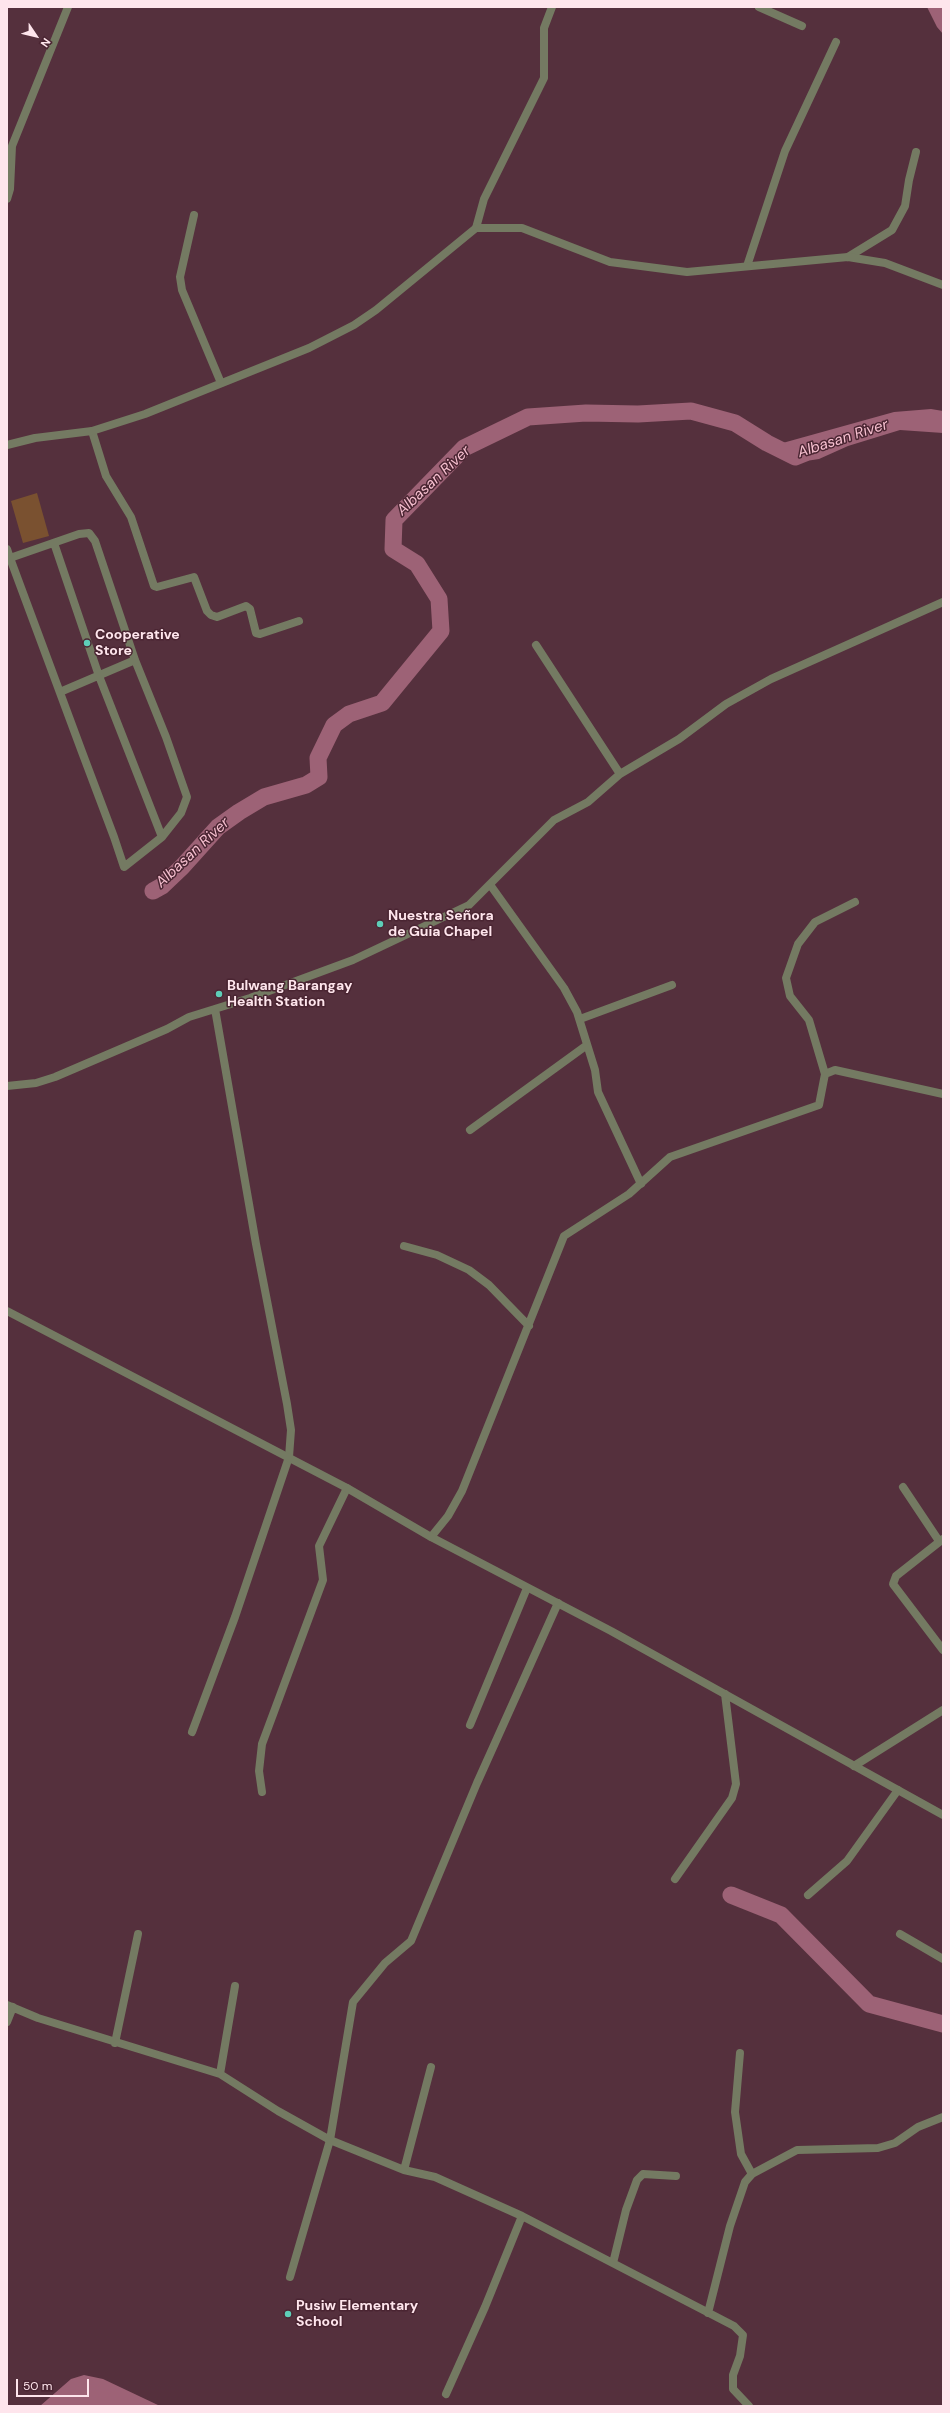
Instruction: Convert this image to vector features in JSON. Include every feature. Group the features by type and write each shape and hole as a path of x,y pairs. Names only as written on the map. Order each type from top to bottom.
{"street":[{"path":"7,199 10,189 12,146 68,7"},
{"path":"7,446 35,438 92,431 144,414 309,348 354,325 376,310 476,228 484,199 544,78 544,28 552,7"},
{"path":"760,7 802,26"},
{"path":"747,266 785,151 836,42"},
{"path":"848,257 892,230 905,206 909,180 916,152"},
{"path":"194,215 180,277 182,290 221,383"},
{"path":"476,228 522,228 618,263 687,272 848,257 885,264 943,285"},
{"path":"92,431 106,476 131,517 154,586 157,587 194,577 207,611 217,618 246,606 250,609 256,633 260,634 299,621"},
{"path":"7,549 10,558 60,692 124,867 162,837 181,813 187,797 166,737 135,660 95,541 89,533 79,534 10,558"},
{"path":"54,543 99,676 162,837"},
{"path":"7,1086 36,1083 55,1077 167,1029 189,1017 215,1010 353,960 469,905 491,886 554,820 588,802 620,774 679,739 726,704 771,679 943,602"},
{"path":"536,645 620,774"},
{"path":"60,692 135,660"},
{"path":"491,886 564,988 580,1019 595,1070 598,1092 641,1184"},
{"path":"431,1537 448,1516 462,1491 564,1236 641,1184 670,1157 819,1104 825,1074 809,1020 790,996 786,978 798,944 815,922 855,902"},
{"path":"580,1019 672,985"},
{"path":"192,1732 235,1617 289,1457 290,1430 288,1404 271,1322 215,1010"},
{"path":"470,1130 587,1045"},
{"path":"825,1074 835,1070 943,1094"},
{"path":"404,1246 437,1255 469,1270 489,1285 529,1326"},
{"path":"7,1311 103,1363 347,1488 431,1537 558,1603 943,1815"},
{"path":"903,1487 941,1540 896,1576 893,1584 943,1650"},
{"path":"262,1792 259,1771 262,1744 324,1580 319,1546 347,1488"},
{"path":"470,1726 527,1588"},
{"path":"290,2277 330,2140 353,2002 385,1963 410,1941 477,1783 558,1603"},
{"path":"675,1879 732,1798 736,1784 725,1694"},
{"path":"854,1766 943,1710"},
{"path":"808,1896 847,1861 898,1790"},
{"path":"115,2043 138,1934"},
{"path":"900,1934 943,1958"},
{"path":"220,2074 235,1986"},
{"path":"7,2022 10,2006 38,2018 115,2043 220,2074 278,2111 330,2140 404,2170 435,2177 522,2216 613,2263 734,2326 743,2335 740,2356 732,2375 733,2389 749,2406"},
{"path":"740,2052 736,2118 741,2154 752,2174"},
{"path":"404,2170 431,2067"},
{"path":"708,2313 730,2226 745,2182 752,2174 797,2150 878,2148 895,2143 918,2127 943,2117"},
{"path":"613,2263 626,2210 637,2180 643,2174 676,2176"},
{"path":"446,2394 485,2307 522,2216"}],"shaded area":[{"path":"37,493 49,536 23,543 11,501"}],"water":[{"path":"927,7 943,7 943,34 937,27"},
{"path":"931,409 943,411 943,433 900,430 848,446 819,459 793,463 779,444 894,412"},
{"path":"84,2375 103,2379 160,2406 40,2406 71,2379"}],"waterway":[{"name":"Albasan River","path":"153,891 162,886 182,867 218,827 239,812 264,797 306,785 319,777 318,758 334,725 349,714 382,703 441,631 439,599 417,564 393,549 394,520 464,448 528,417 586,413 638,414 691,411 735,423 767,443 795,457 805,453"},
{"path":"731,1895 781,1915 869,2004 943,2024"}],"place":[{"name":"Cooperative Store","path":"87,643"},
{"name":"Nuestra Señora de Guia Chapel","path":"380,924"},
{"name":"Bulwang Barangay Health Station","path":"219,994"},
{"name":"Pusiw Elementary School","path":"288,2314"}]}
